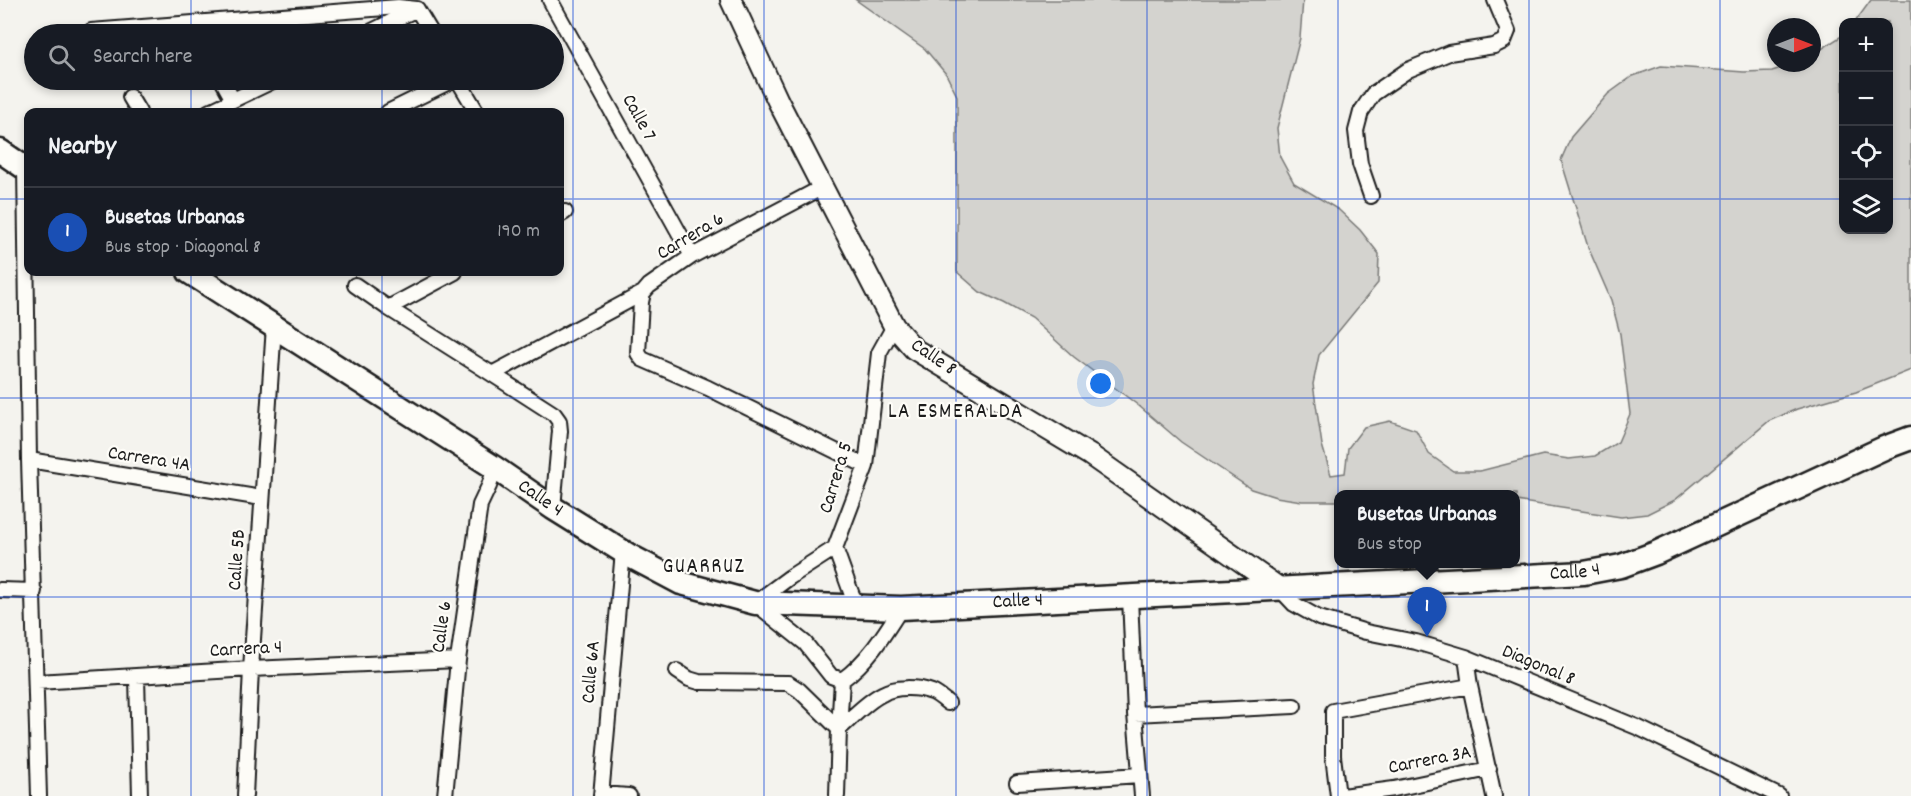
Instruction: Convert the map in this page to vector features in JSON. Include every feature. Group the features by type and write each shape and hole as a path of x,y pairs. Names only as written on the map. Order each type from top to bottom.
{"main road":[{"name":"Calle 8","path":"730,0 778,101 894,326 914,349 1090,455 1279,588"},
{"path":"0,151 24,166"},
{"name":"Calle 4","path":"195,276 623,551 681,583 756,603 901,608 1584,573 1621,566 1656,553 1884,448 1911,438"}],"street":[{"name":"Calle 7","path":"550,0 563,24"},
{"path":"1371,196 1360,164 1356,130 1361,112 1373,94 1408,70 1449,53 1494,46 1503,41 1508,31 1495,0"},
{"path":"241,24 398,7 417,9"},
{"path":"386,24 417,9"},
{"path":"417,9 426,24"},
{"name":"Calle 7","path":"564,25 692,256"},
{"path":"228,90 233,100"},
{"path":"216,108 254,90"},
{"path":"396,108 433,90"},
{"path":"464,90 475,108"},
{"path":"130,97 137,108"},
{"name":"Carrera 6","path":"492,374 643,293 649,286 692,256 823,187"},
{"path":"28,276 29,460 39,796"},
{"path":"388,308 448,276"},
{"path":"355,285 554,414 559,421 560,431 553,508"},
{"path":"643,293 638,345 638,353 642,359 708,388 866,466"},
{"name":"Calle 5B","path":"245,796 250,669 274,326"},
{"name":"Carrera 5","path":"835,548 866,466 879,353 894,326"},
{"name":"Carrera 4A","path":"29,460 262,498"},
{"name":"Calle 6","path":"445,796 458,660 480,505 495,468"},
{"path":"842,680 831,676 805,643 756,603 790,577 835,548 859,606"},
{"name":"Calle 6A","path":"601,795 623,551"},
{"name":"Diagonal 8","path":"1279,588 1294,604 1319,618 1466,657 1639,728 1779,796"},
{"path":"0,590 34,591"},
{"path":"1130,597 1135,714 1142,796"},
{"path":"842,680 877,647 901,608"},
{"path":"1466,657 1470,686 1494,796"},
{"name":"Carrera 4","path":"37,682 250,669 458,660"},
{"path":"677,671 699,682 788,683 799,690 838,729"},
{"path":"137,677 140,796"},
{"path":"837,796 838,729 842,680"},
{"path":"1340,796 1334,756 1332,711 1470,686"},
{"path":"838,729 880,694 889,690 933,692 948,703"},
{"path":"1135,714 1294,706"},
{"name":"Carrera 3A","path":"1340,796 1394,789 1489,769"},
{"path":"1017,783 1140,775"},
{"path":"601,795 628,796"}],"shaded area":[{"path":"856,0 1303,0 1300,38 1277,128 1280,157 1294,183 1339,210 1360,230 1379,254 1378,283 1319,355 1313,384 1322,445 1331,475 1345,473 1348,448 1364,427 1390,421 1416,430 1429,454 1453,471 1480,471 1543,455 1569,459 1595,456 1618,442 1630,414 1620,334 1611,300 1588,247 1561,160 1571,137 1608,94 1633,76 1661,66 1744,72 1821,72 1821,49 1839,38 1839,234 1893,234 1893,18 1858,18 1871,0 1911,0 1911,370 1856,392 1797,409 1769,421 1675,500 1647,514 1621,517 1520,502 1520,490 1334,490 1334,501 1302,501 1276,497 1251,489 1181,442 1139,406 1074,357 1031,318 980,292 957,272 957,96 946,74 925,49"}],"place":[{"name":"Busetas Urbanas","path":"1427,637"}],"district":[{"name":"LA ESMERALDA","path":"956,413"},
{"name":"GUARRUZ","path":"704,568"}]}
